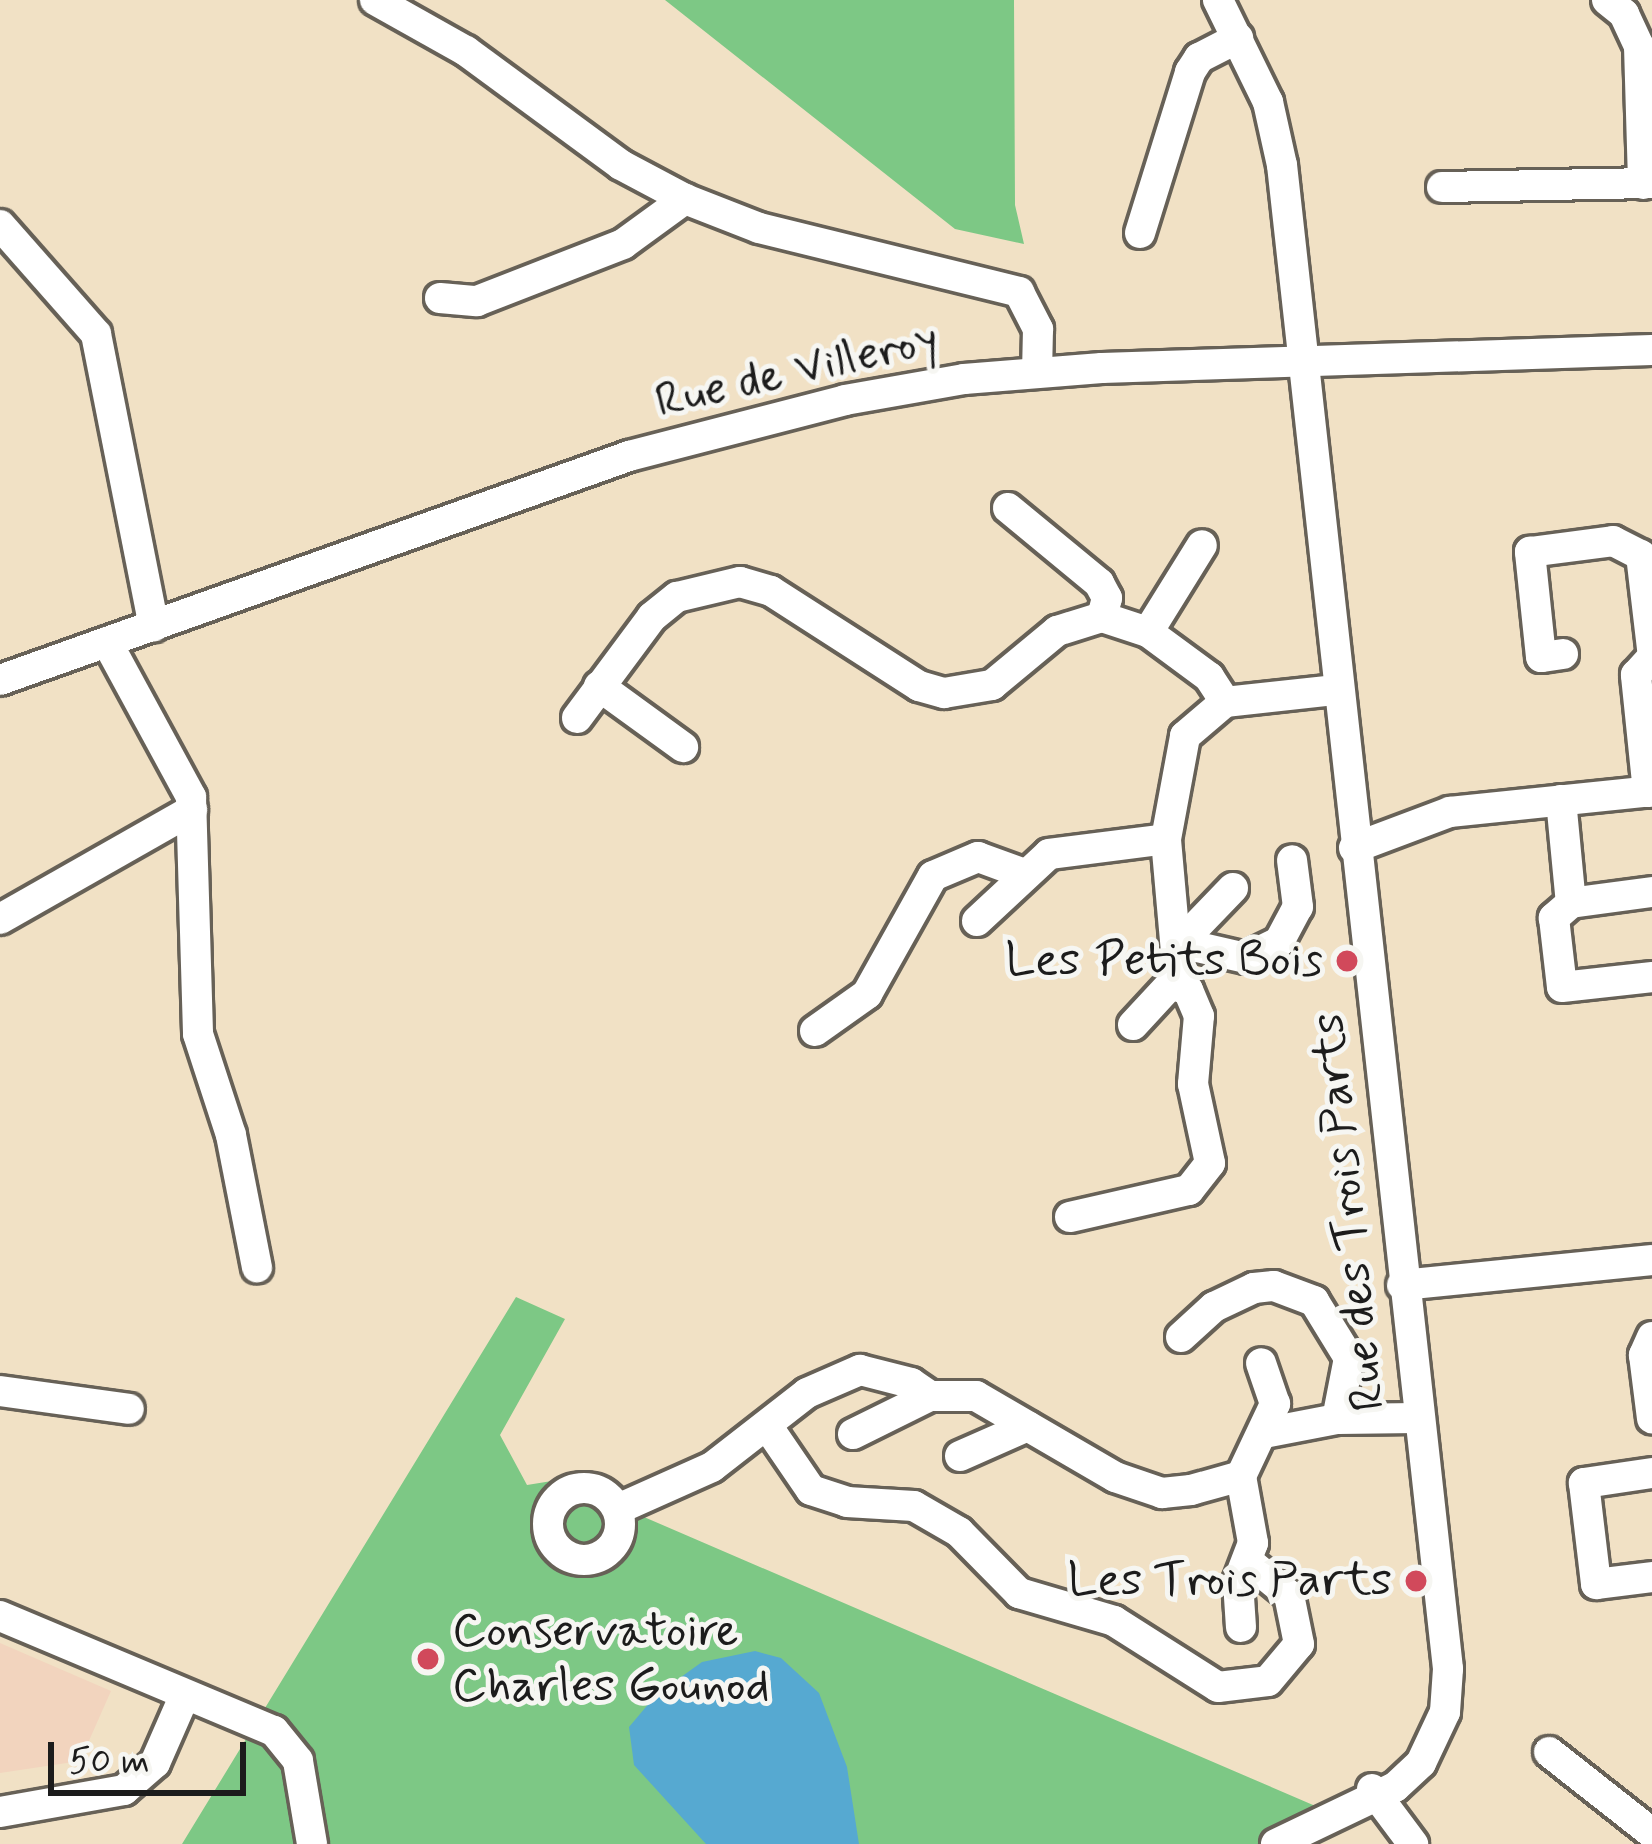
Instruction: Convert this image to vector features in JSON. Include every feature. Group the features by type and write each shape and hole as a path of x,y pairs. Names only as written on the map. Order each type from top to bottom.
{"street":[{"name":"Rue des Trois Parts","path":"1218,0 1277,135 1441,1622 1445,1712 1421,1763 1276,1844"},
{"path":"1442,187 1648,184 1639,46 1624,14 1607,0"},
{"path":"378,1 466,51 621,165 686,199 759,228 1019,292 1038,329 1037,373"},
{"path":"1140,233 1190,72 1199,58 1238,38"},
{"path":"440,298 478,301 622,244 686,199"},
{"path":"0,225 96,334 154,626"},
{"name":"Rue de Villeroy","path":"0,680 646,451 844,400 1037,373 1652,350"},
{"path":"1008,508 1099,583 1106,598 1102,617"},
{"path":"1354,848 1450,812 1650,791 1636,675 1652,653 1642,555 1613,541 1530,552 1541,657 1563,654"},
{"path":"1148,632 1202,545"},
{"path":"577,718 652,617 709,585 771,591 919,686 944,693 992,685 1057,631 1102,617 1148,632 1209,677 1225,702"},
{"path":"107,642 187,782 192,811 199,1034 231,1135 257,1267"},
{"path":"598,686 683,747"},
{"path":"1133,1025 1171,984 1180,943 1167,893 1166,839 1185,736 1225,702 1336,690"},
{"path":"1561,800 1571,903"},
{"path":"0,919 192,811"},
{"path":"977,921 1022,873 1062,849 1166,839"},
{"path":"814,1031 867,994 933,876 978,857 1022,873"},
{"path":"1180,943 1226,958 1279,942 1298,908 1292,860"},
{"path":"1180,943 1233,888"},
{"path":"1652,892 1571,903 1554,918 1562,987 1652,977"},
{"path":"1070,1216 1190,1190 1210,1163 1193,1084 1198,1016 1188,990 1171,984"},
{"path":"1402,1285 1652,1260"},
{"path":"1181,1337 1214,1307 1254,1288 1274,1286 1315,1300 1349,1358 1337,1419"},
{"path":"1652,1337 1644,1355 1652,1418"},
{"path":"1241,1627 1238,1582 1249,1562 1252,1513 1241,1476 1275,1404 1261,1363"},
{"path":"617,1509 712,1467 807,1394 860,1370 911,1383 930,1396"},
{"path":"0,1391 129,1409"},
{"path":"853,1434 930,1396 976,1396 1114,1477 1162,1492 1241,1476"},
{"path":"1264,1433 1337,1419 1417,1418"},
{"path":"960,1456 1028,1426"},
{"path":"768,1427 811,1490 847,1502 914,1506 959,1532 1019,1593 1114,1621 1218,1687 1268,1682 1299,1644 1289,1595 1249,1562"},
{"path":"1652,1473 1584,1483 1596,1584 1652,1577"},
{"path":"0,1616 256,1723 288,1745 302,1776 312,1844"},
{"path":"0,1812 124,1790 155,1763 184,1696"},
{"path":"1549,1752 1650,1825"},
{"path":"1373,1793 1413,1844"}],"shaded area":[{"path":"0,1643 111,1691 80,1761 0,1773"}],"green space":[{"path":"665,0 1014,0 1015,205 1024,244 955,229"},
{"path":"516,1297 565,1319 500,1435 527,1485 558,1480 1334,1814 1291,1844 182,1844"}],"water":[{"path":"755,1651 781,1658 819,1693 847,1767 859,1844 706,1844 634,1765 629,1727 656,1695 702,1662"}],"place":[{"name":"Les Petits Bois","path":"1347,961"},
{"name":"Les Trois Parts","path":"1416,1581"},
{"name":"Conservatoire Charles Gounod","path":"428,1659"}]}
